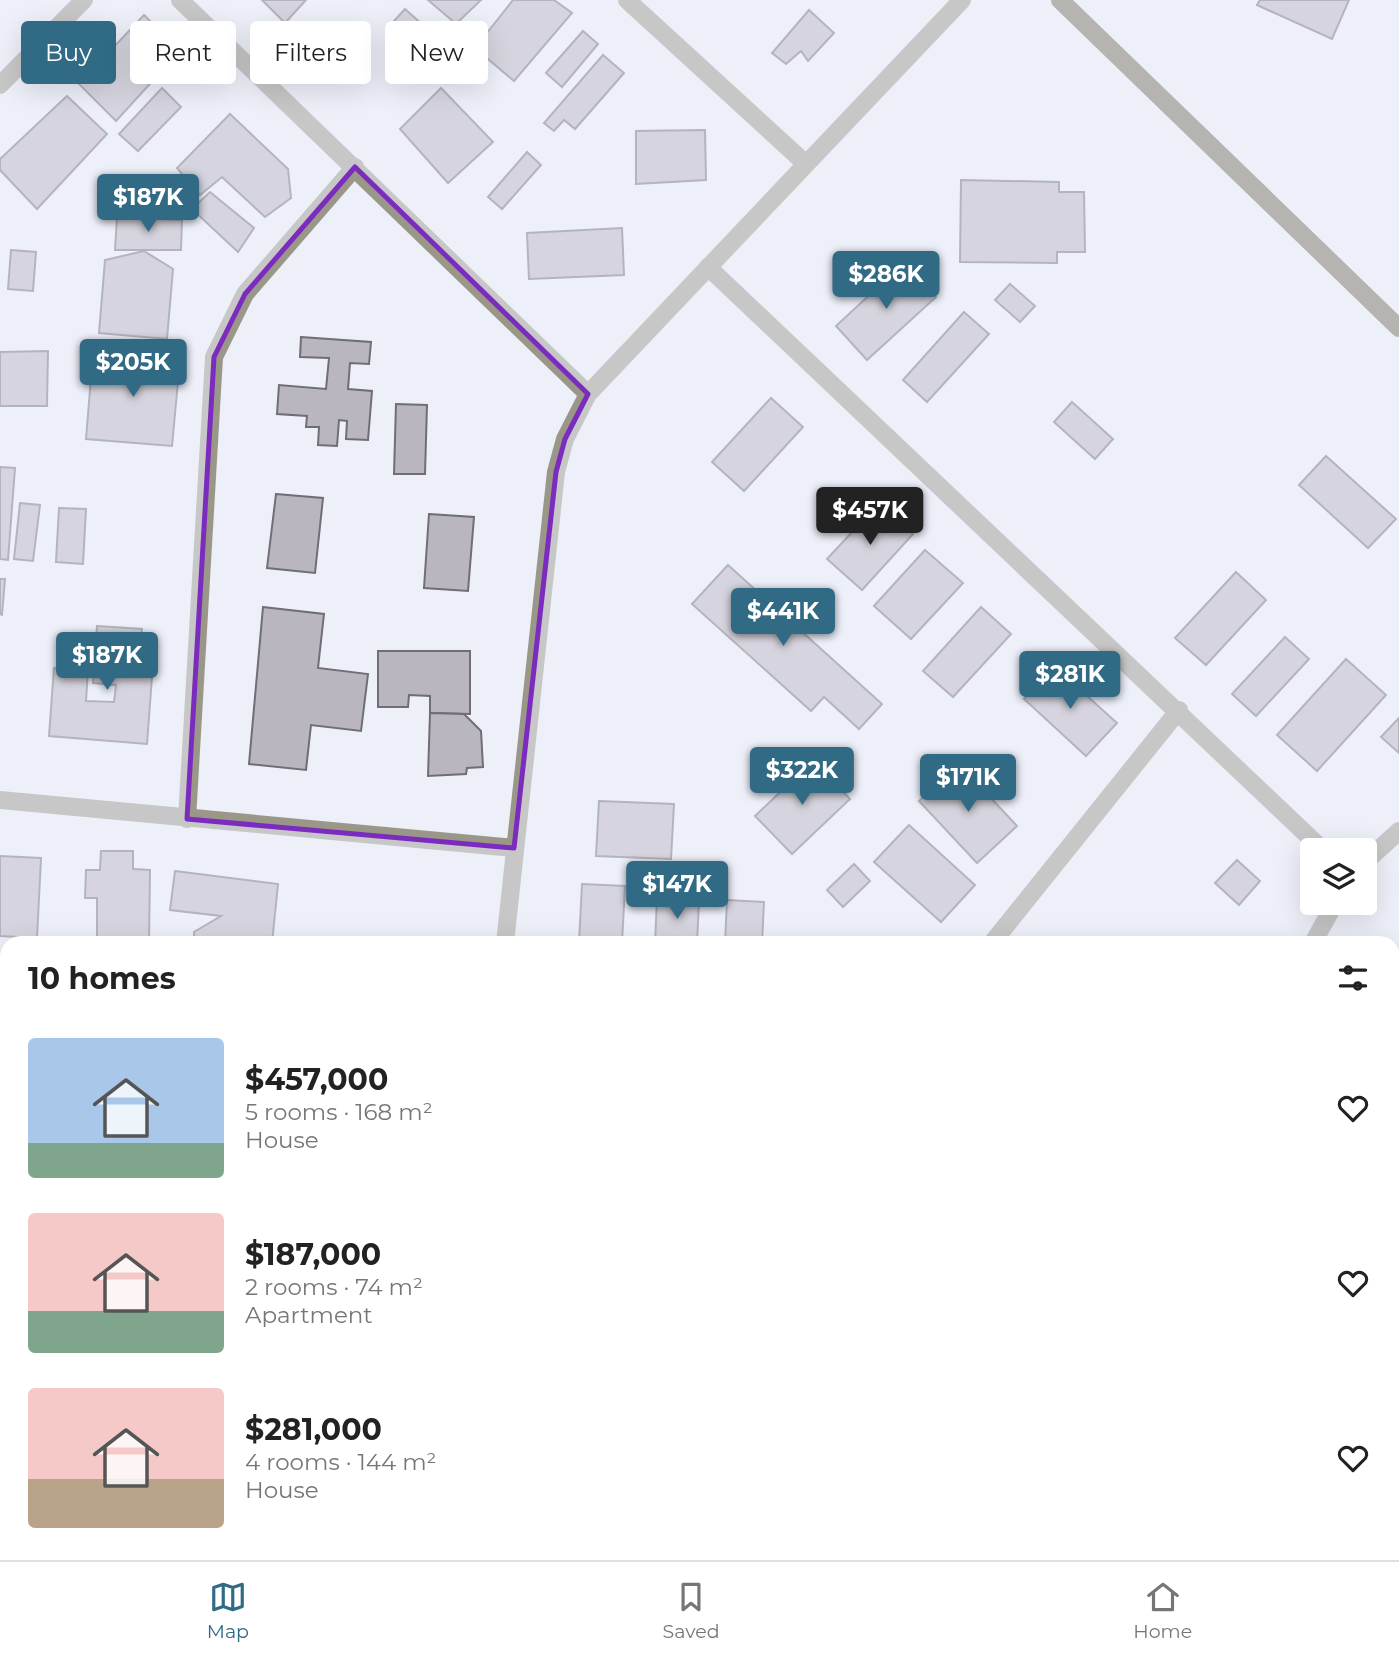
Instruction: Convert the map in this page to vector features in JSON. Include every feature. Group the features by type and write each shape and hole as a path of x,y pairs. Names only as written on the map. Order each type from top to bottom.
{"street":[{"path":"0,85 84,0"},
{"path":"180,0 588,394"},
{"path":"627,0 806,164"},
{"path":"506,936 556,472 565,439 588,394 962,0"},
{"path":"1060,0 1399,328"},
{"path":"187,818 214,357 245,294 355,167"},
{"path":"708,267 1312,838"},
{"path":"998,936 1179,710"},
{"path":"0,800 514,848"},
{"path":"1377,851 1399,831"},
{"path":"1317,936 1328,915"}],"highlighted area":[{"path":"355,167 588,394 565,439 556,472 514,848 187,819 214,357 245,294"}],"building":[{"path":"262,0 306,0 287,21 283,21"},
{"path":"428,0 481,0 459,21 452,21"},
{"path":"513,0 554,0 572,13 514,81 488,59 488,32"},
{"path":"1260,0 1349,0 1332,39 1257,5"},
{"path":"405,9 418,21 394,21"},
{"path":"809,10 834,33 808,61 801,51 786,64 772,53"},
{"path":"144,15 150,21 138,21"},
{"path":"130,30 130,84 150,84 116,121 79,84 116,84 116,45"},
{"path":"583,31 598,44 562,87 546,73"},
{"path":"603,55 624,73 575,129 564,120 554,131 544,123"},
{"path":"162,88 181,107 138,151 119,134"},
{"path":"441,88 493,142 448,183 400,129"},
{"path":"67,96 107,134 37,209 0,170 0,159"},
{"path":"230,114 288,169 291,198 265,217 222,177 200,195 177,168"},
{"path":"705,130 706,180 636,184 636,131"},
{"path":"527,152 541,165 502,209 488,197"},
{"path":"961,180 1059,182 1059,192 1084,192 1085,252 1057,252 1057,263 960,262"},
{"path":"210,192 254,228 238,252 192,209"},
{"path":"117,217 182,220 181,250 115,250"},
{"path":"622,228 624,275 529,279 527,233"},
{"path":"11,250 36,252 33,291 8,289"},
{"path":"144,251 173,269 167,339 99,333 105,260"},
{"path":"904,263 936,297 867,360 836,326"},
{"path":"1010,284 1035,306 1020,322 995,300"},
{"path":"964,312 989,334 927,402 903,380"},
{"path":"301,337 371,342 369,364 350,363 348,389 372,391 368,440 346,439 347,421 339,420 337,446 318,445 319,427 306,427 307,416 277,414 279,385 326,389 329,358 300,357"},
{"path":"48,351 47,406 0,406 0,352"},
{"path":"93,353 180,360 172,446 86,439"},
{"path":"771,398 803,427 744,491 712,462"},
{"path":"1072,402 1113,439 1095,459 1054,422"},
{"path":"396,404 427,405 425,474 394,474"},
{"path":"1326,456 1396,519 1368,548 1299,485"},
{"path":"0,467 15,468 8,560 0,559"},
{"path":"276,494 323,498 315,573 267,568"},
{"path":"20,503 40,505 33,561 14,559"},
{"path":"879,503 913,534 862,590 827,559"},
{"path":"59,508 86,509 83,564 56,562"},
{"path":"429,514 474,517 468,591 424,588"},
{"path":"925,550 963,583 911,639 874,606"},
{"path":"728,565 882,704 859,729 824,697 811,711 692,604"},
{"path":"1236,572 1266,600 1206,665 1175,638"},
{"path":"0,579 5,579 2,615 0,614"},
{"path":"263,607 324,614 318,668 368,674 361,731 311,725 306,770 249,764"},
{"path":"981,607 1011,634 953,697 923,671"},
{"path":"97,626 142,629 140,649 154,650 147,744 49,736 54,668 88,671 86,701 114,702 116,685 93,683"},
{"path":"1285,637 1309,659 1256,716 1232,694"},
{"path":"378,651 470,651 470,714 430,713 430,696 409,695 408,707 378,707"},
{"path":"1346,659 1386,695 1317,771 1277,735"},
{"path":"1054,666 1117,723 1086,756 1024,699"},
{"path":"430,713 464,714 481,731 483,767 467,768 466,774 428,776"},
{"path":"1399,718 1399,753 1381,737"},
{"path":"813,761 850,799 792,854 755,816"},
{"path":"959,764 1017,826 977,863 919,801"},
{"path":"599,801 674,804 671,859 596,856"},
{"path":"909,825 975,885 941,922 874,862"},
{"path":"101,851 133,851 133,869 150,870 149,936 97,936 97,898 85,898 86,870 100,870"},
{"path":"0,856 41,858 37,936 0,936"},
{"path":"1237,860 1260,881 1239,905 1215,883"},
{"path":"854,864 870,881 843,907 827,890"},
{"path":"175,871 278,884 273,936 194,936 194,932 221,916 170,910"},
{"path":"582,884 625,886 622,936 579,936"},
{"path":"657,899 699,901 697,936 655,936"},
{"path":"727,900 764,902 762,936 725,936"}]}
